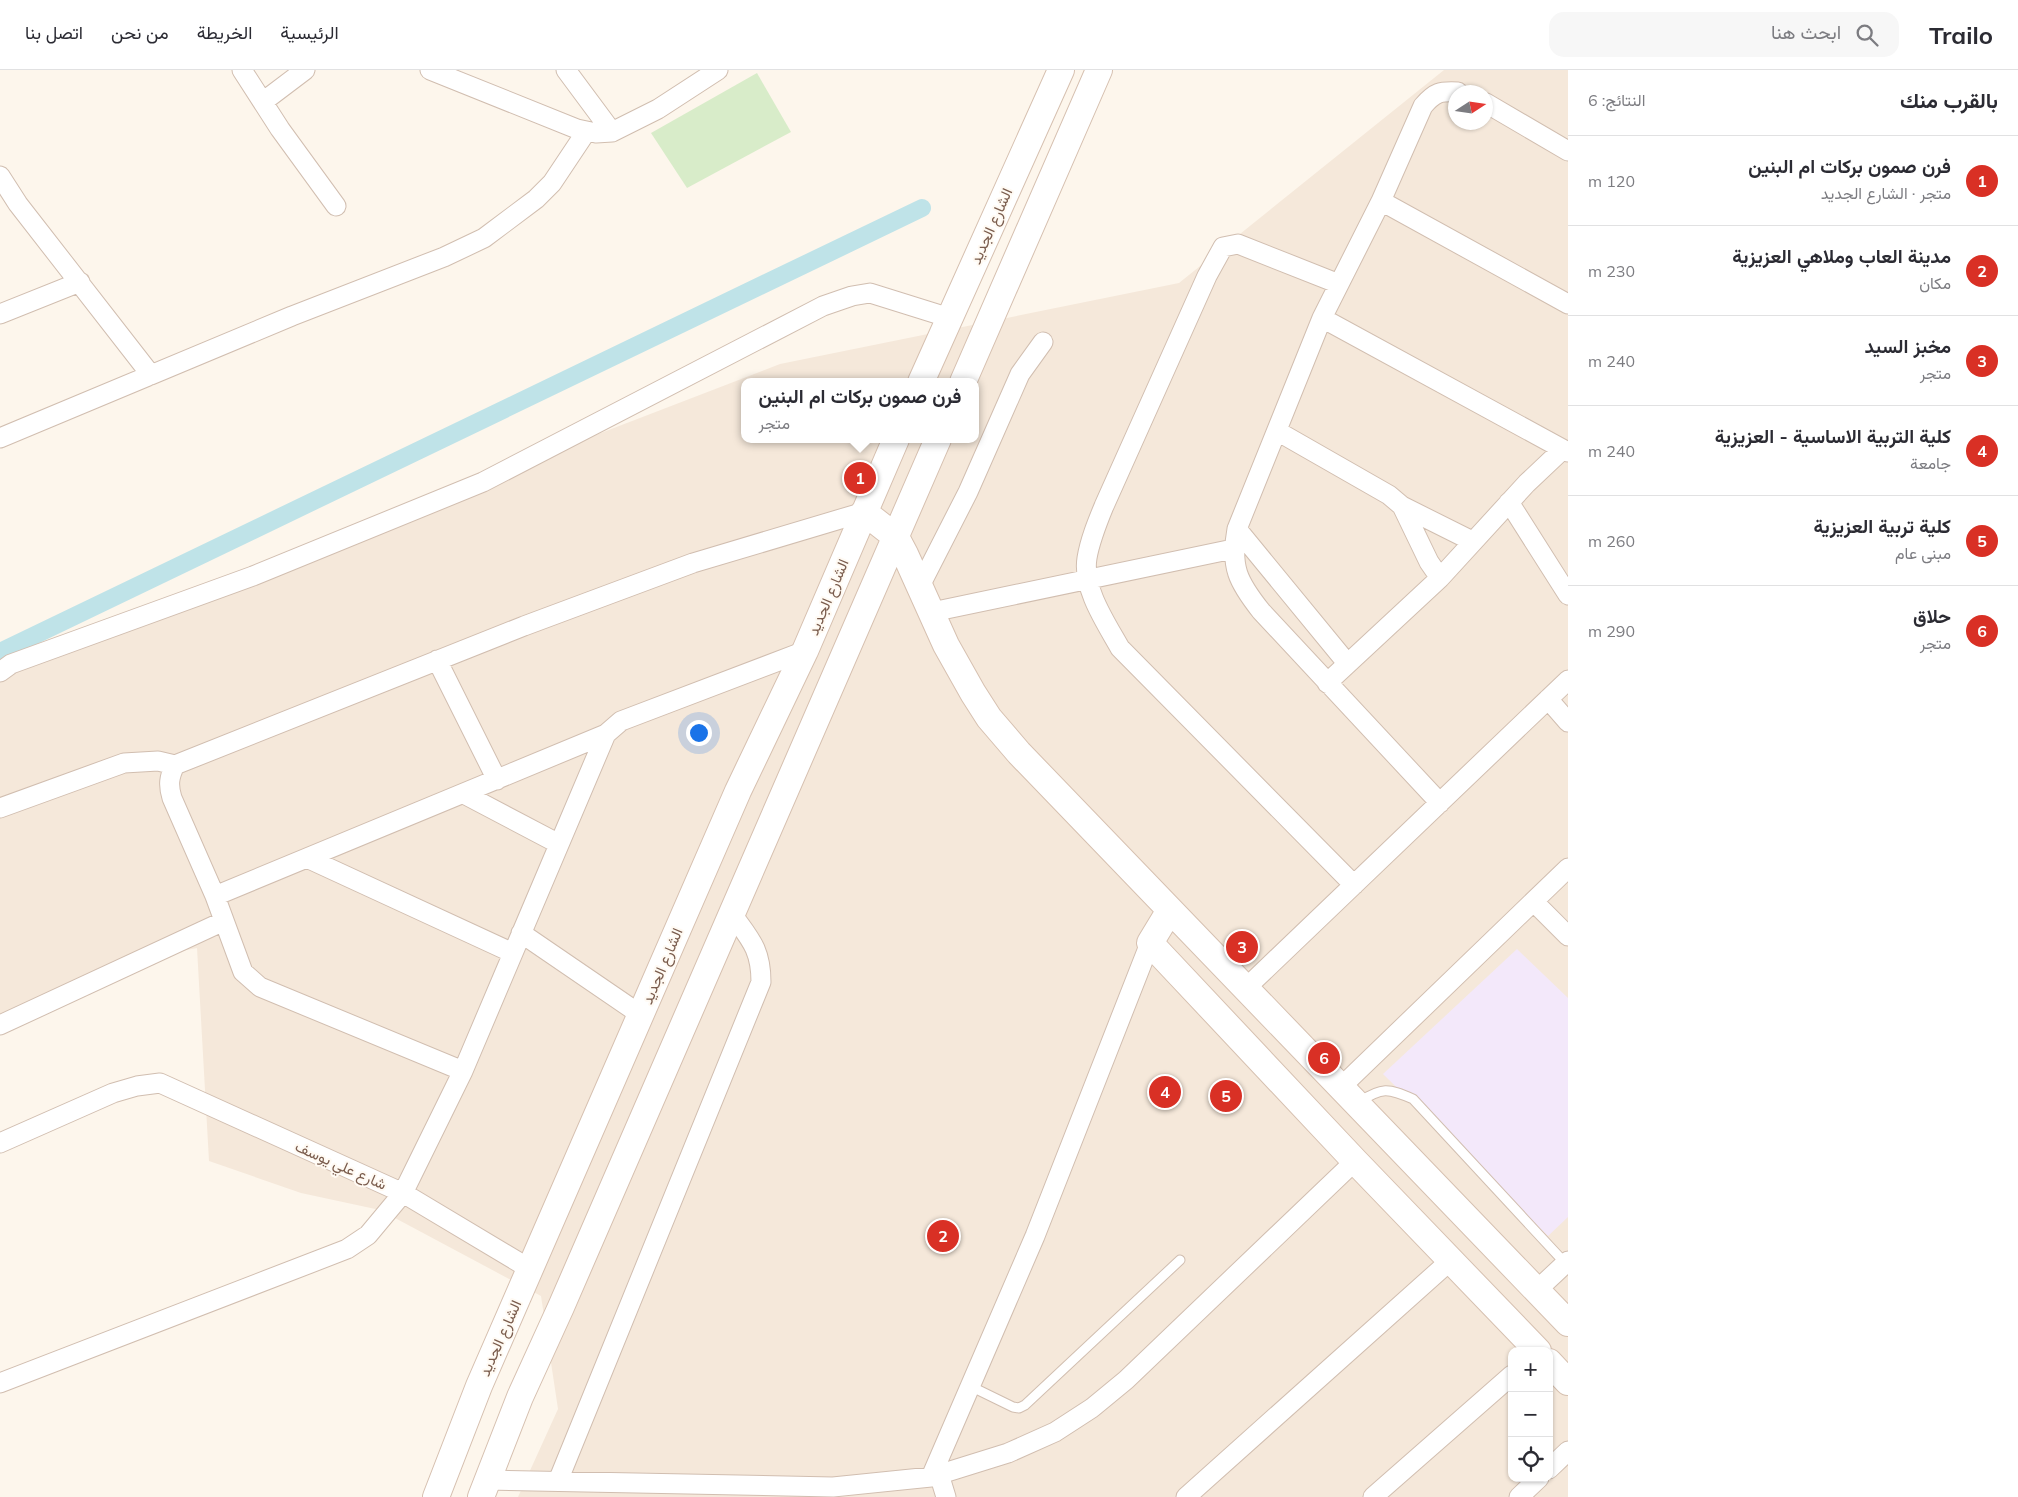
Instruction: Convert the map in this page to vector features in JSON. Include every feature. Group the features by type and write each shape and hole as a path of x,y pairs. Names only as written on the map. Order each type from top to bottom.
{"main road":[{"name":"الشارع الجديد","path":"924,378 1060,70"},
{"path":"965,378 1099,70"},
{"name":"الشارع الجديد","path":"436,1497 479,1386 738,791 805,651 894,443"},
{"path":"484,1488 520,1396 561,1307 844,660 936,443"},
{"path":"864,512 896,538 946,645 973,693 989,718 1018,753 1568,1322"},
{"path":"805,651 844,660"},
{"path":"1170,910 1150,943 1355,1161 1534,1347"},
{"path":"1553,1366 1568,1382"}],"street":[{"path":"242,70 264,101 280,129 336,206"},
{"path":"264,101 305,70"},
{"path":"430,70 586,132 596,133 612,132 658,109 718,70"},
{"path":"566,70 612,132"},
{"path":"1440,803 1260,611 1244,590 1238,575 1233,549 1237,529 1322,318 1381,201 1423,106 1433,94 1448,91"},
{"path":"1493,107 1568,151"},
{"path":"0,438 301,313 444,257 484,238 536,199 552,183 586,132"},
{"path":"2,181 151,375"},
{"path":"1381,201 1568,304"},
{"path":"1339,284 1238,244 1223,247 1104,506 1092,535 1086,560 1088,579 1099,611 1120,648 1354,885"},
{"path":"0,314 80,282"},
{"path":"0,672 11,664 253,576 483,482 823,306 852,296 870,294 950,318"},
{"path":"1322,318 1565,451 1509,502 1440,578 1327,683"},
{"path":"920,586 968,492 1020,374 1042,342"},
{"path":"1277,430 1389,495 1402,506 1472,541"},
{"path":"1509,502 1568,595"},
{"path":"1402,506 1429,562 1440,578"},
{"path":"0,808 124,762 158,761 175,765 436,660 693,563 864,512"},
{"path":"1237,529 1347,663"},
{"path":"932,612 1233,549"},
{"path":"215,896 606,734 621,721 805,651"},
{"path":"436,660 497,780"},
{"path":"1246,988 1568,680"},
{"path":"1548,699 1568,722"},
{"path":"530,1269 402,1193 463,1071 606,734"},
{"path":"175,765 169,783 172,798 215,896 243,972 260,987 463,1071"},
{"path":"464,794 559,844"},
{"path":"307,858 513,953"},
{"path":"1349,1095 1568,868"},
{"path":"1534,902 1568,936"},
{"path":"558,1481 762,982 761,964 756,947 732,914"},
{"path":"0,1025 224,921"},
{"path":"521,933 641,1015"},
{"path":"946,1497 935,1476 970,1386 1035,1236 1150,943"},
{"name":"شارع علي يوسف","path":"0,1143 113,1093 137,1086 160,1083 402,1193 368,1235 347,1249 0,1383"},
{"path":"484,1488 558,1481 576,1489 834,1487 935,1476 1008,1453 1055,1432 1092,1408 1126,1380 1355,1161"},
{"path":"1186,1497 1451,1260"},
{"path":"1537,1290 1567,1262"},
{"path":"1373,1497 1508,1379"},
{"path":"1553,1464 1568,1451"},
{"path":"1519,1497 1535,1482"}],"lane":[{"path":"1349,1095 1393,1090 1413,1099 1567,1262"},
{"path":"970,1386 1013,1407 1019,1408 1025,1405 1180,1260"}],"shaded area":[{"path":"1444,70 1568,70 1568,1497 518,1497 558,1409 541,1296 380,1210 301,1193 209,1161 197,948 145,958 0,1030 0,675 222,579 741,379 741,443 979,443 979,378 744,378 780,364 1179,283"},
{"path":"1517,949 1568,998 1568,1217 1548,1236 1383,1074"}],"green space":[{"path":"757,73 791,132 687,188 651,133"}],"waterway":[{"path":"0,652 922,208"}],"place":[{"name":"فرن صمون بركات ام البنين","path":"860,478"},
{"name":"مخبز السيد","path":"1242,947"},
{"name":"حلاق","path":"1324,1058"},
{"name":"كلية التربية الاساسية - العزيزية","path":"1165,1092"},
{"name":"كلية تربية العزيزية","path":"1226,1096"},
{"name":"مدينة العاب وملاهي العزيزية","path":"943,1236"}]}
